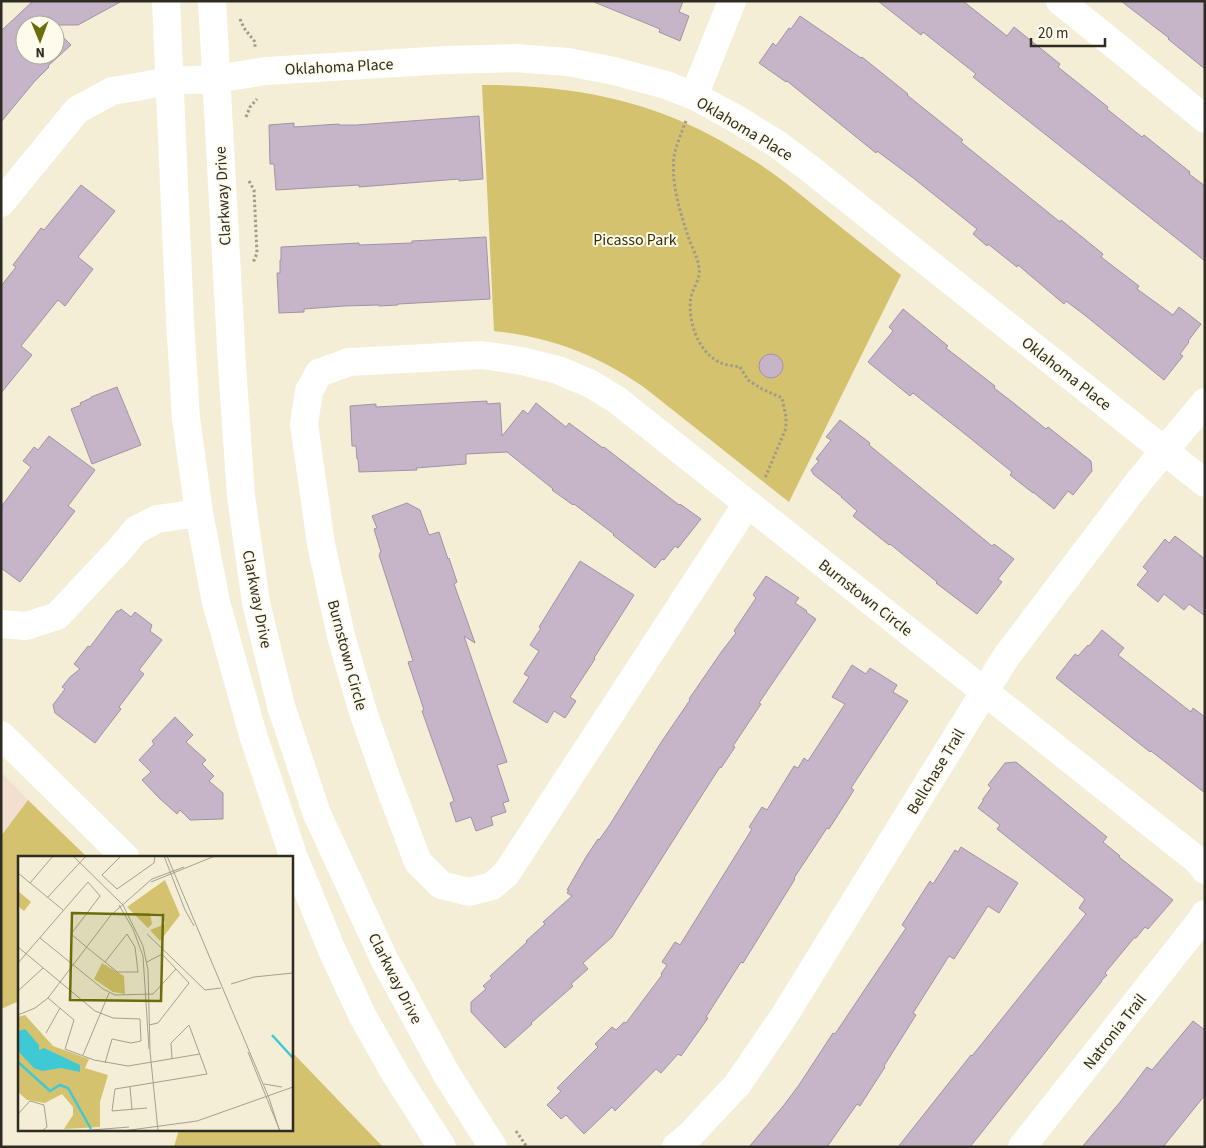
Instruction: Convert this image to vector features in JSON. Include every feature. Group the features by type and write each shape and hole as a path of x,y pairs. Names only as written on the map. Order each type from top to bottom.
{"street":[{"path":"166,1 179,310 186,418 199,513 216,602 253,735 293,856 331,948 362,1015 396,1075 442,1147"},
{"name":"Clarkway Drive","path":"212,1 231,355 241,496 256,603 281,706 317,814 385,961 447,1076 493,1147"},
{"path":"690,108 732,1"},
{"path":"1060,1 1205,119"},
{"name":"Oklahoma Place","path":"1,203 77,110 112,91 169,81 216,79 266,70 447,60 515,58 568,62 614,71 666,86 690,108 735,118 778,144 1205,483"},
{"name":"Burnstown Circle","path":"747,504 506,874 492,886 469,892 441,885 418,862 363,712 341,636 321,544 304,424 309,391 319,373 349,362 482,355 558,370 591,384 617,400 984,691"},
{"name":"Bellchase Trail","path":"676,1147 690,1135 737,1085 784,1016 1006,656 1140,480 1205,402"},
{"path":"1,624 26,626 57,616 136,530 157,519 199,513"},
{"path":"984,691 1197,860 1205,870"},
{"path":"1,735 125,856"},
{"name":"Natronia Trail","path":"1022,1147 1205,914"}],"path":[{"path":"240,18 244,28 255,42"},
{"path":"690,108 674,155 673,167 678,202 700,274 692,297 690,313 699,342 708,353 720,362 740,367 748,380 782,398 786,428 765,478"}],"shaded area":[{"path":"1,772 28,800 1,836"}],"green space":[{"name":"Picasso Park","path":"482,85 537,87 591,94 645,107 696,128 729,145 768,170 901,275 789,502 645,388 610,366 573,349 554,343 494,331"},
{"path":"28,800 86,856 18,856 18,1001 1,1009 1,836"},
{"path":"292,1052 383,1147 174,1147 179,1130 292,1130"}],"building":[{"path":"33,1 122,1 78,25 65,25 65,15 18,15"},
{"path":"594,1 683,1 679,12 689,16 680,41 659,32 660,29"},
{"path":"878,1 963,1 1007,36 1014,27 1060,64 1058,67 1108,107 1107,109 1142,137 1144,135 1205,186 1205,261 973,77 976,74 923,32 921,35"},
{"path":"1121,1 1205,1 1205,69 1169,38"},
{"path":"800,16 862,57 908,94 963,140 961,142 1060,222 1061,220 1103,254 1101,257 1139,286 1137,289 1173,315 1179,307 1201,324 1180,354 1183,356 1164,380 1086,316 1066,301 1064,304 1018,265 1017,267 988,244 987,246 973,234 977,229 912,177 877,151 876,153 787,81 759,63 773,43 776,46"},
{"path":"15,18 15,65 49,65 1,122 1,31"},
{"path":"65,39 71,45 65,50"},
{"path":"479,116 483,179 276,190 274,164 270,164 269,125 294,123 294,127 339,124 356,125"},
{"path":"81,185 115,211 78,257 93,269 65,306 58,300 21,346 32,355 1,393 1,286 16,267 13,265 41,228 44,230"},
{"path":"486,237 490,299 379,306 344,306 304,309 304,312 279,313 277,273 280,273 281,247 359,243 359,245 412,243 412,241"},
{"path":"903,309 948,346 946,348 995,386 994,388 1091,461 1092,471 1073,495 1068,491 1054,509 1010,475 1012,472 960,430 913,393 910,396 868,362 893,331 889,327"},
{"path":"771,354 779,358 783,366 779,374 771,378 763,374 759,366 763,358"},
{"path":"117,387 141,445 92,464 71,409 81,405 80,403 91,397"},
{"path":"487,401 487,404 500,403 502,436 523,410 528,414 536,403 566,427 569,423 604,447 679,505 701,519 678,548 675,546 655,568 614,534 552,490 507,452 466,454 466,464 416,468 417,470 359,472 356,446 352,446 350,406 376,404 376,407"},
{"path":"840,420 992,546 994,544 1014,559 998,579 1002,582 977,614 853,516 857,511 813,474 811,470 819,461 816,459 831,440 826,437"},
{"path":"49,436 95,470 68,506 75,511 20,582 1,568 1,507 31,467 23,461 34,447 38,450"},
{"path":"407,503 420,510 429,535 439,532 457,582 454,584 475,643 464,636 507,762 497,765 509,801 503,803 506,812 491,817 493,825 476,831 471,817 456,822 450,803 454,801 422,711 424,710 408,662 413,661 379,555 381,552 374,529 377,528 372,516"},
{"path":"1175,536 1205,559 1205,616 1189,604 1184,610 1164,594 1158,602 1137,585 1148,571 1143,567 1165,539 1169,543"},
{"path":"580,561 634,595 570,697 576,701 565,718 554,711 547,723 513,702 529,677 524,674 539,651 530,645"},
{"path":"766,576 799,598 795,603 816,619 759,703 761,704 733,746 735,747 720,767 612,937 583,963 588,969 571,984 573,986 505,1048 471,1012 471,1002 486,989 483,986 492,978 490,976 545,924 543,922 572,896 567,893 569,890 567,890 586,857 609,826 689,699 736,633 734,631 756,598 753,595"},
{"path":"121,609 131,617 135,612 152,625 150,631 162,640 139,670 144,674 119,707 121,709 95,743 55,713 53,705 65,689 62,687 80,669 74,664 88,646 90,647 117,611"},
{"path":"1102,630 1124,648 1118,655 1191,712 1193,708 1205,717 1205,793 1056,678 1075,654 1078,656"},
{"path":"852,665 866,674 870,668 897,685 893,692 908,701 851,788 854,790 794,878 743,963 741,962 706,1017 708,1018 681,1056 678,1054 661,1073 656,1069 615,1111 612,1107 584,1134 566,1115 561,1119 547,1105 561,1091 557,1088 598,1047 595,1044 612,1027 616,1030 624,1022 626,1023 662,975 667,965 662,962 675,942 680,945 752,829 749,827 762,807 767,810 794,766 798,768 804,758 808,761 845,704 832,697"},
{"path":"175,717 193,735 186,742 206,760 202,764 214,776 209,781 223,793 223,819 190,820 180,810 177,814 142,780 151,772 139,760 154,744 152,741"},
{"path":"1016,762 1107,837 1103,842 1173,900 1148,929 1145,927 1134,938 1105,973 1107,975 970,1147 898,1147 1086,914 1079,908 1085,899 997,829 1000,825 978,808 991,788 988,785 1005,763"},
{"path":"961,847 1018,883 999,913 988,906 954,959 949,956 913,1013 916,1015 885,1067 860,1106 857,1104 827,1147 749,1147 784,1105 833,1033 835,1034 906,928 902,925 930,881 933,884 955,850 958,852"},
{"path":"1193,1021 1205,1030 1205,1095 1163,1147 1082,1147 1147,1067 1152,1070"}]}
